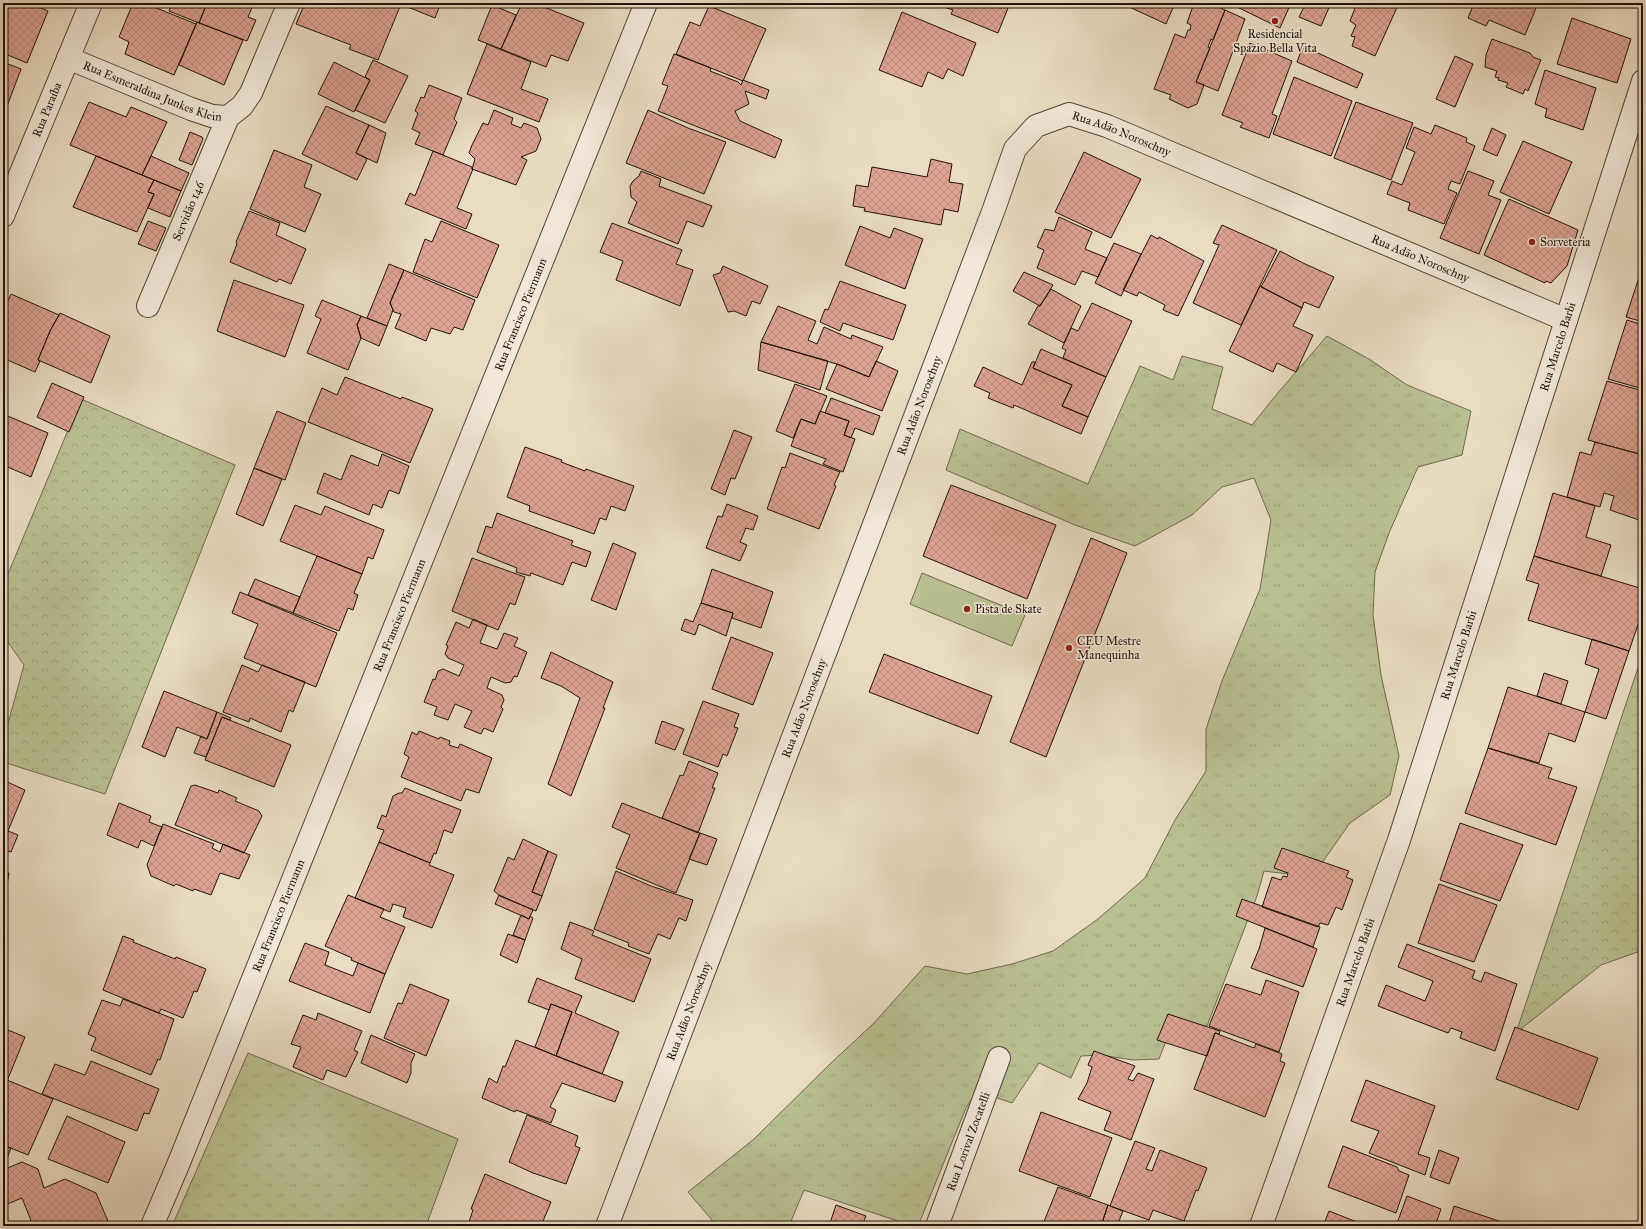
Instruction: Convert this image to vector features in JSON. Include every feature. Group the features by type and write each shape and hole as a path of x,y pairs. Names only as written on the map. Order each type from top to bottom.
{"street":[{"name":"Rua Paraíba","path":"3,216 91,3"},
{"name":"Rua Esmeraldina Junkes Klein","path":"68,58 191,109 212,116 228,117 242,106 251,93 289,3"},
{"name":"Rua Francisco Piermann","path":"152,1226 646,3"},
{"name":"Rua Marcelo Barbi","path":"1262,1226 1399,840 1643,81"},
{"name":"Rua Adão Noroschny","path":"607,1226 994,210 1015,149 1036,126 1069,114 1107,126 1566,320"},
{"name":"Servidão 146","path":"148,306 228,117"},
{"name":"Rua Lorival Zocatelli","path":"937,1226 999,1058"}],"green space":[{"path":"1327,336 1369,359 1407,385 1471,411 1462,455 1418,467 1389,533 1375,572 1373,615 1381,675 1399,756 1390,795 1350,823 1312,877 1264,871 1257,896 1207,1026 1171,1028 1159,1059 1133,1060 1101,1055 1081,1056 1071,1078 1039,1063 1012,1103 977,1091 966,1108 918,1226 913,1226 804,1190 789,1226 717,1226 688,1192 754,1139 874,1023 925,966 967,974 1012,964 1053,951 1098,919 1145,878 1175,820 1206,771 1206,729 1222,681 1260,589 1271,520 1254,478 1222,487 1192,515 1135,546 1075,525 946,470 960,429 1088,484 1140,366 1173,380 1182,356 1223,367 1212,409 1252,425"},
{"path":"81,399 235,465 105,794 3,762 3,742 24,665 3,635 3,586"},
{"name":"Pista de Skate","path":"922,573 1025,615 1012,646 910,604"},
{"path":"1643,653 1643,950 1601,965 1516,1033"},
{"path":"248,1053 458,1139 426,1226 172,1226"}],"building":[{"path":"3,3 29,3 48,11 27,63 3,53"},
{"path":"29,3 43,3 40,8"},
{"path":"133,3 144,3 196,24 174,75 125,54 129,42 119,37"},
{"path":"172,3 207,3 199,23 169,11"},
{"path":"207,3 254,3 248,17 256,20 247,41 199,23"},
{"path":"305,3 401,4 378,60 349,49 351,45 296,24"},
{"path":"398,3 441,3 435,18"},
{"path":"522,3 534,3 584,23 568,61 551,55 546,67 501,49"},
{"path":"942,3 1010,3 998,33 951,14 953,10 941,6"},
{"path":"1126,3 1175,3 1166,24 1125,5"},
{"path":"1194,3 1209,3 1225,10 1213,40 1211,39 1208,47 1210,48 1196,82 1204,85 1197,104 1188,108 1169,99 1171,95 1154,89 1175,34 1185,38 1188,30 1190,30 1191,25 1187,23"},
{"name":"Residencial Spazio Bella Vita","path":"1229,3 1291,3 1280,28"},
{"path":"1306,3 1331,3 1321,26 1299,17"},
{"path":"1357,3 1399,3 1375,56 1352,46 1355,37 1351,36 1356,25 1350,21"},
{"path":"1474,3 1538,3 1525,35 1489,20 1486,26 1468,18"},
{"path":"492,5 516,15 501,49 478,40"},
{"path":"709,6 766,29 743,81 676,54 690,22 700,26"},
{"path":"1225,10 1245,19 1218,91 1196,82"},
{"path":"902,12 976,43 963,76 948,69 943,79 928,72 922,87 879,70"},
{"path":"1572,18 1631,39 1617,83 1557,64"},
{"path":"197,22 243,40 224,85 179,65"},
{"path":"1492,39 1530,53 1533,57 1541,60 1528,91 1525,89 1523,94 1506,87 1508,83 1498,80 1499,78 1495,77 1497,71 1485,67 1486,55"},
{"path":"1250,43 1292,61 1272,114 1277,116 1269,138 1240,127 1243,123 1222,115"},
{"path":"487,44 531,62 521,89 548,99 539,122 467,94"},
{"path":"1303,46 1363,74 1357,88 1297,62"},
{"path":"674,54 711,68 710,71 738,82 741,85 743,80 769,90 766,99 745,91 749,104 735,111 740,121 782,140 775,158 658,111 668,86 662,84"},
{"path":"1455,56 1473,64 1455,107 1436,99"},
{"path":"373,60 408,76 385,123 355,110 370,80 365,77"},
{"path":"3,62 21,69 3,117"},
{"path":"334,62 370,80 354,112 318,94"},
{"path":"1545,70 1596,88 1583,130 1545,117 1547,109 1535,104"},
{"path":"1294,77 1352,101 1331,156 1273,134"},
{"path":"429,85 462,98 454,119 457,122 443,155 415,144 420,133 412,129 418,113 415,111 421,97 424,98"},
{"path":"89,102 126,117 131,107 167,122 142,175 70,145"},
{"path":"1356,102 1413,123 1391,180 1334,158"},
{"path":"326,106 369,125 356,153 367,159 357,180 302,154"},
{"path":"494,110 513,118 511,124 521,128 524,123 537,128 541,139 536,151 521,157 527,160 516,185 472,169 475,159 469,153 483,123 488,125"},
{"path":"648,110 688,128 726,142 704,194 626,163"},
{"path":"369,125 386,133 377,163 356,153"},
{"path":"1435,125 1467,138 1466,142 1475,146 1460,184 1451,181 1448,189 1457,193 1444,224 1408,210 1410,203 1387,194 1392,181 1402,185 1415,152 1406,148 1414,127 1431,134"},
{"path":"1492,128 1506,135 1497,156 1483,150"},
{"path":"190,132 202,137 203,139 192,165 179,160"},
{"path":"1523,141 1572,162 1549,214 1500,192"},
{"path":"274,150 312,165 304,187 321,194 305,232 250,209"},
{"path":"433,151 472,167 473,169 457,208 472,214 466,229 405,204 410,193 415,196"},
{"path":"1084,152 1141,179 1111,238 1055,212"},
{"path":"96,156 154,180 148,192 154,194 137,232 73,207"},
{"path":"151,156 189,173 181,191 142,175"},
{"path":"931,159 952,164 949,182 963,184 958,212 944,209 941,225 864,211 865,208 853,206 856,185 868,187 872,167 927,177"},
{"path":"641,171 661,179 659,186 712,206 703,227 687,221 678,244 628,223 637,202 631,197 630,186 639,176"},
{"path":"1468,171 1494,181 1488,195 1501,200 1479,254 1440,238"},
{"path":"154,180 181,191 170,217 148,208 154,194 148,192"},
{"name":"Sorveteria","path":"1509,199 1578,230 1567,266 1551,283 1546,281 1545,283 1484,255"},
{"path":"249,211 280,223 276,235 306,249 291,284 279,279 277,282 230,262 237,244 236,242"},
{"path":"1059,217 1092,232 1085,249 1107,258 1098,277 1082,271 1075,285 1037,268 1044,250 1037,247 1045,229 1054,231"},
{"path":"148,221 166,228 156,251 138,244"},
{"path":"441,221 499,245 477,298 413,272 425,239 432,242"},
{"path":"612,223 682,250 676,264 693,270 680,306 616,280 623,261 600,252"},
{"path":"1222,225 1277,250 1241,325 1193,303 1219,245 1213,243"},
{"path":"860,226 890,238 894,228 923,239 905,289 845,265"},
{"path":"1151,235 1158,239 1159,237 1204,261 1178,316 1163,310 1165,305 1139,292 1137,296 1123,290"},
{"path":"1114,243 1141,254 1121,296 1095,283"},
{"path":"1280,251 1334,277 1319,308 1304,302 1302,308 1261,287"},
{"path":"389,264 404,270 390,303 393,310 387,326 367,318"},
{"path":"1643,265 1643,322 1626,317"},
{"path":"723,266 768,286 760,304 752,301 746,316 734,311 728,312 713,275 720,273"},
{"path":"404,270 475,300 463,330 454,327 450,334 431,328 426,341 395,328 401,314 394,312 390,303"},
{"path":"1024,272 1053,285 1040,306 1013,291"},
{"path":"234,280 304,305 285,357 217,331"},
{"path":"840,281 906,305 893,340 843,323 840,331 820,322 825,309 828,310"},
{"path":"1260,286 1302,308 1293,326 1313,335 1296,372 1277,363 1273,372 1229,351"},
{"path":"1051,289 1081,306 1064,343 1028,324 1038,306 1040,306"},
{"path":"11,294 59,315 50,331 38,360 40,361 35,372 3,358 3,313"},
{"path":"322,300 361,316 357,325 361,338 348,370 307,353 321,319 315,316"},
{"path":"1092,303 1132,321 1106,377 1063,358 1066,350 1062,348 1071,328 1078,331"},
{"path":"778,306 816,321 808,340 817,344 824,327 851,339 852,335 883,347 869,377 840,365 761,342"},
{"path":"60,313 110,336 91,383 38,360 50,331"},
{"path":"361,316 387,326 379,346 361,338 357,325"},
{"path":"1627,320 1643,325 1643,389 1608,379"},
{"path":"761,342 828,361 820,390 758,370"},
{"path":"1041,349 1106,377 1088,417 1062,406 1072,385 1033,368"},
{"path":"876,361 898,371 882,411 826,389 837,364 869,377"},
{"path":"1032,362 1035,362 1033,368 1072,385 1062,406 1088,417 1081,434 1014,405 1013,408 988,398 990,393 974,386 983,367 1022,385"},
{"path":"345,377 401,399 402,397 433,409 410,463 308,422 322,388 337,395"},
{"path":"1607,381 1643,391 1643,455 1588,440"},
{"path":"52,383 84,397 69,432 37,417"},
{"path":"795,384 827,396 815,424 801,419 793,438 776,431"},
{"path":"831,398 880,416 873,435 855,428 851,438 844,435 849,421 825,413"},
{"path":"277,411 306,423 285,480 254,468"},
{"path":"820,411 849,421 844,435 855,439 843,472 823,464 826,459 791,446 801,419 815,424"},
{"path":"3,414 48,433 31,477 3,465"},
{"path":"734,430 752,437 735,479 731,478 725,495 711,489"},
{"path":"1595,442 1643,455 1643,507 1639,520 1610,510 1614,496 1604,493 1600,507 1567,497 1580,452 1591,455"},
{"path":"525,447 562,460 561,462 585,471 586,469 634,486 625,511 611,506 606,520 600,518 594,534 529,511 530,506 507,497"},
{"path":"790,453 840,472 819,529 767,509 782,467 785,468"},
{"path":"382,454 409,466 399,494 389,490 382,508 373,504 369,515 317,493 324,473 341,480 351,455 378,466"},
{"path":"254,468 282,479 263,526 236,514"},
{"path":"951,485 1056,525 1027,599 923,556"},
{"path":"1553,493 1595,506 1586,537 1611,545 1601,576 1534,556"},
{"path":"727,504 758,516 753,530 746,528 740,542 747,545 740,561 706,548 718,516 722,517"},
{"path":"295,505 321,515 325,506 384,530 373,559 368,557 362,574 280,541"},
{"path":"497,513 573,541 571,545 591,552 586,567 572,562 563,585 531,573 530,576 516,572 517,568 477,552 486,526 492,528"},
{"name":"CEU Mestre Manequinha","path":"1091,538 1127,553 1046,757 1010,742"},
{"path":"613,543 636,553 616,610 591,600"},
{"path":"317,556 362,574 354,593 358,595 353,610 348,608 339,631 293,613"},
{"path":"1534,556 1643,589 1643,610 1629,651 1528,620 1539,584 1526,580"},
{"path":"472,558 525,577 515,605 510,603 498,630 452,611"},
{"path":"712,569 773,592 761,628 732,618 733,613 701,603"},
{"path":"255,579 300,597 293,613 248,595"},
{"path":"240,592 337,633 316,687 244,658 258,624 232,613"},
{"path":"701,603 733,613 726,636 699,624 695,635 681,630 685,619 693,622"},
{"path":"473,619 487,625 480,643 497,649 504,633 518,638 514,646 527,652 517,677 514,676 511,682 505,683 491,677 487,688 502,695 504,700 501,707 503,709 493,732 484,728 481,734 464,727 472,711 455,704 448,720 434,715 437,707 424,702 433,679 435,680 438,671 443,669 459,676 464,665 448,658 445,654 448,646 446,645 456,622 469,628"},
{"path":"731,637 773,653 753,705 712,689"},
{"path":"1592,639 1629,651 1606,719 1585,712 1599,669 1585,664"},
{"path":"551,652 613,682 603,708 605,708 571,796 548,784 580,698 561,686 541,678"},
{"path":"884,654 992,696 978,734 869,692"},
{"path":"242,665 258,672 262,665 305,682 293,712 289,710 281,732 250,718 249,722 223,712"},
{"path":"1544,673 1568,681 1561,704 1537,696"},
{"path":"1508,687 1585,712 1575,742 1549,733 1539,763 1488,748"},
{"path":"164,691 217,712 207,739 177,727 165,757 142,747"},
{"path":"703,701 739,714 734,727 738,728 727,756 723,754 718,767 683,754"},
{"path":"217,712 231,718 230,720 222,717 206,757 194,753 201,736 207,739"},
{"path":"222,717 291,745 274,787 205,760"},
{"path":"662,721 684,729 675,750 655,743"},
{"path":"419,731 439,739 440,737 450,741 449,745 458,748 460,744 492,758 479,793 466,789 461,801 401,777 409,757 404,754 412,732 417,735"},
{"path":"1488,748 1552,768 1548,778 1577,787 1556,845 1465,813"},
{"path":"689,761 718,773 712,788 715,788 698,833 662,818 680,775 683,776"},
{"path":"3,780 25,790 8,831 18,835 11,852 3,850"},
{"path":"195,785 218,793 219,790 237,798 235,801 259,811 262,816 244,853 175,825 191,786"},
{"path":"405,788 461,810 452,833 444,830 436,854 434,853 430,863 379,842 384,830 377,828 382,815 386,817 393,796 402,793"},
{"path":"119,803 151,816 149,822 162,827 154,846 141,840 138,848 107,835"},
{"path":"622,803 700,833 676,893 616,868 630,835 612,827"},
{"path":"1460,823 1523,845 1500,901 1440,880"},
{"path":"163,824 214,844 212,848 220,852 223,844 250,855 239,879 220,873 211,895 194,889 193,891 176,884 174,886 151,876 147,865"},
{"path":"700,833 717,839 707,865 689,859"},
{"path":"523,839 548,851 532,892 542,896 536,911 500,896 494,891 508,857 514,860"},
{"path":"379,842 430,863 429,865 454,875 432,928 403,917 406,908 393,904 390,912 355,898"},
{"path":"1282,848 1349,871 1346,877 1353,880 1342,910 1336,907 1328,925 1320,923 1318,927 1262,907 1272,877 1281,880 1283,876 1287,877 1288,873 1274,868"},
{"path":"548,851 557,855 542,896 532,892"},
{"path":"616,871 651,886 693,900 686,921 679,918 670,939 658,934 649,954 628,946 629,943 594,929"},
{"path":"3,872 9,873 3,909"},
{"path":"1439,884 1497,905 1474,962 1418,943"},
{"path":"348,895 384,909 380,917 405,927 385,974 351,960 352,958 325,946"},
{"path":"499,895 533,910 529,919 495,904"},
{"path":"1242,899 1320,927 1313,947 1236,916"},
{"path":"521,915 529,919 530,916 533,918 525,940 513,935"},
{"path":"570,922 594,931 592,935 651,959 634,1002 575,979 582,959 561,949"},
{"path":"1265,928 1317,949 1303,987 1251,968 1259,949"},
{"path":"508,934 525,940 517,963 500,955"},
{"path":"123,936 134,940 133,942 175,959 176,957 206,969 197,992 194,991 183,1018 161,1009 159,1013 103,990"},
{"path":"305,943 329,952 325,965 353,976 358,963 385,974 370,1013 289,981"},
{"path":"1407,944 1475,971 1472,978 1481,982 1485,972 1517,984 1495,1051 1460,1038 1462,1032 1451,1028 1448,1033 1378,1006 1386,985 1425,1001 1433,981 1398,967"},
{"path":"537,978 582,996 575,1013 619,1032 602,1074 556,1056 572,1012 551,1004 549,1010 528,1002"},
{"path":"1266,980 1299,992 1279,1052 1209,1026 1226,984 1261,995"},
{"path":"410,984 449,1000 426,1056 384,1038 398,1003 402,1004"},
{"path":"123,999 174,1019 160,1060 158,1059 151,1075 91,1050 96,1038 88,1034 102,1000 120,1006"},
{"path":"551,1004 572,1012 556,1056 535,1047"},
{"path":"318,1013 362,1031 354,1050 358,1052 346,1077 327,1070 323,1080 293,1067 301,1047 291,1044 303,1015 316,1020"},
{"path":"1168,1014 1220,1031 1219,1034 1215,1033 1207,1056 1157,1040"},
{"path":"1515,1027 1598,1058 1578,1110 1496,1079"},
{"path":"3,1028 25,1037 3,1091"},
{"path":"1215,1033 1254,1048 1256,1044 1282,1054 1280,1061 1285,1063 1265,1117 1194,1089"},
{"path":"371,1035 415,1054 411,1063 411,1073 407,1083 361,1063"},
{"path":"516,1040 623,1082 615,1102 562,1083 550,1107 556,1110 551,1123 516,1110 515,1112 482,1098 489,1078 497,1083 503,1066 505,1067"},
{"path":"1094,1051 1135,1066 1128,1079 1133,1081 1138,1073 1154,1079 1131,1140 1104,1130 1111,1112 1078,1099 1087,1083 1092,1067 1088,1065"},
{"path":"91,1061 159,1089 149,1114 144,1113 137,1131 42,1094 55,1064 85,1075"},
{"path":"7,1080 53,1099 28,1155 3,1145 3,1091"},
{"path":"1366,1080 1435,1106 1418,1154 1430,1158 1425,1175 1369,1153 1379,1131 1351,1121"},
{"path":"1041,1112 1112,1138 1090,1197 1019,1171"},
{"path":"527,1115 578,1136 575,1146 580,1148 566,1184 533,1173 509,1162"},
{"path":"67,1116 125,1142 108,1183 48,1159"},
{"path":"1135,1141 1155,1148 1146,1169 1152,1171 1160,1150 1207,1168 1198,1191 1196,1190 1184,1221 1153,1210 1149,1220 1110,1206"},
{"path":"3,1145 11,1148 3,1169"},
{"path":"1343,1146 1397,1167 1399,1171 1409,1175 1396,1213 1328,1187"},
{"path":"1439,1150 1459,1158 1449,1184 1430,1177"},
{"path":"22,1162 38,1169 44,1188 65,1179 96,1193 108,1221 96,1226 38,1226 36,1222 32,1223 22,1198 5,1205 3,1200 3,1170"},
{"path":"485,1174 551,1202 541,1226 511,1226 500,1222 498,1226 479,1226 469,1222 473,1210 471,1209"},
{"path":"1058,1187 1108,1205 1101,1226 1048,1226 1043,1224"},
{"path":"1407,1196 1441,1209 1435,1226 1396,1226"},
{"path":"836,1205 866,1216 862,1225 865,1226 829,1226"},
{"path":"1108,1205 1123,1211 1117,1226 1101,1226"},
{"path":"1454,1206 1499,1221 1497,1226 1448,1226"},
{"path":"1329,1211 1367,1226 1323,1226"}],"place":[{"name":"Residencial Spazio Bella Vita","path":"1275,21"},
{"name":"Sorveteria","path":"1532,242"},
{"name":"Pista de Skate","path":"967,609"},
{"name":"CEU Mestre Manequinha","path":"1069,648"}]}
